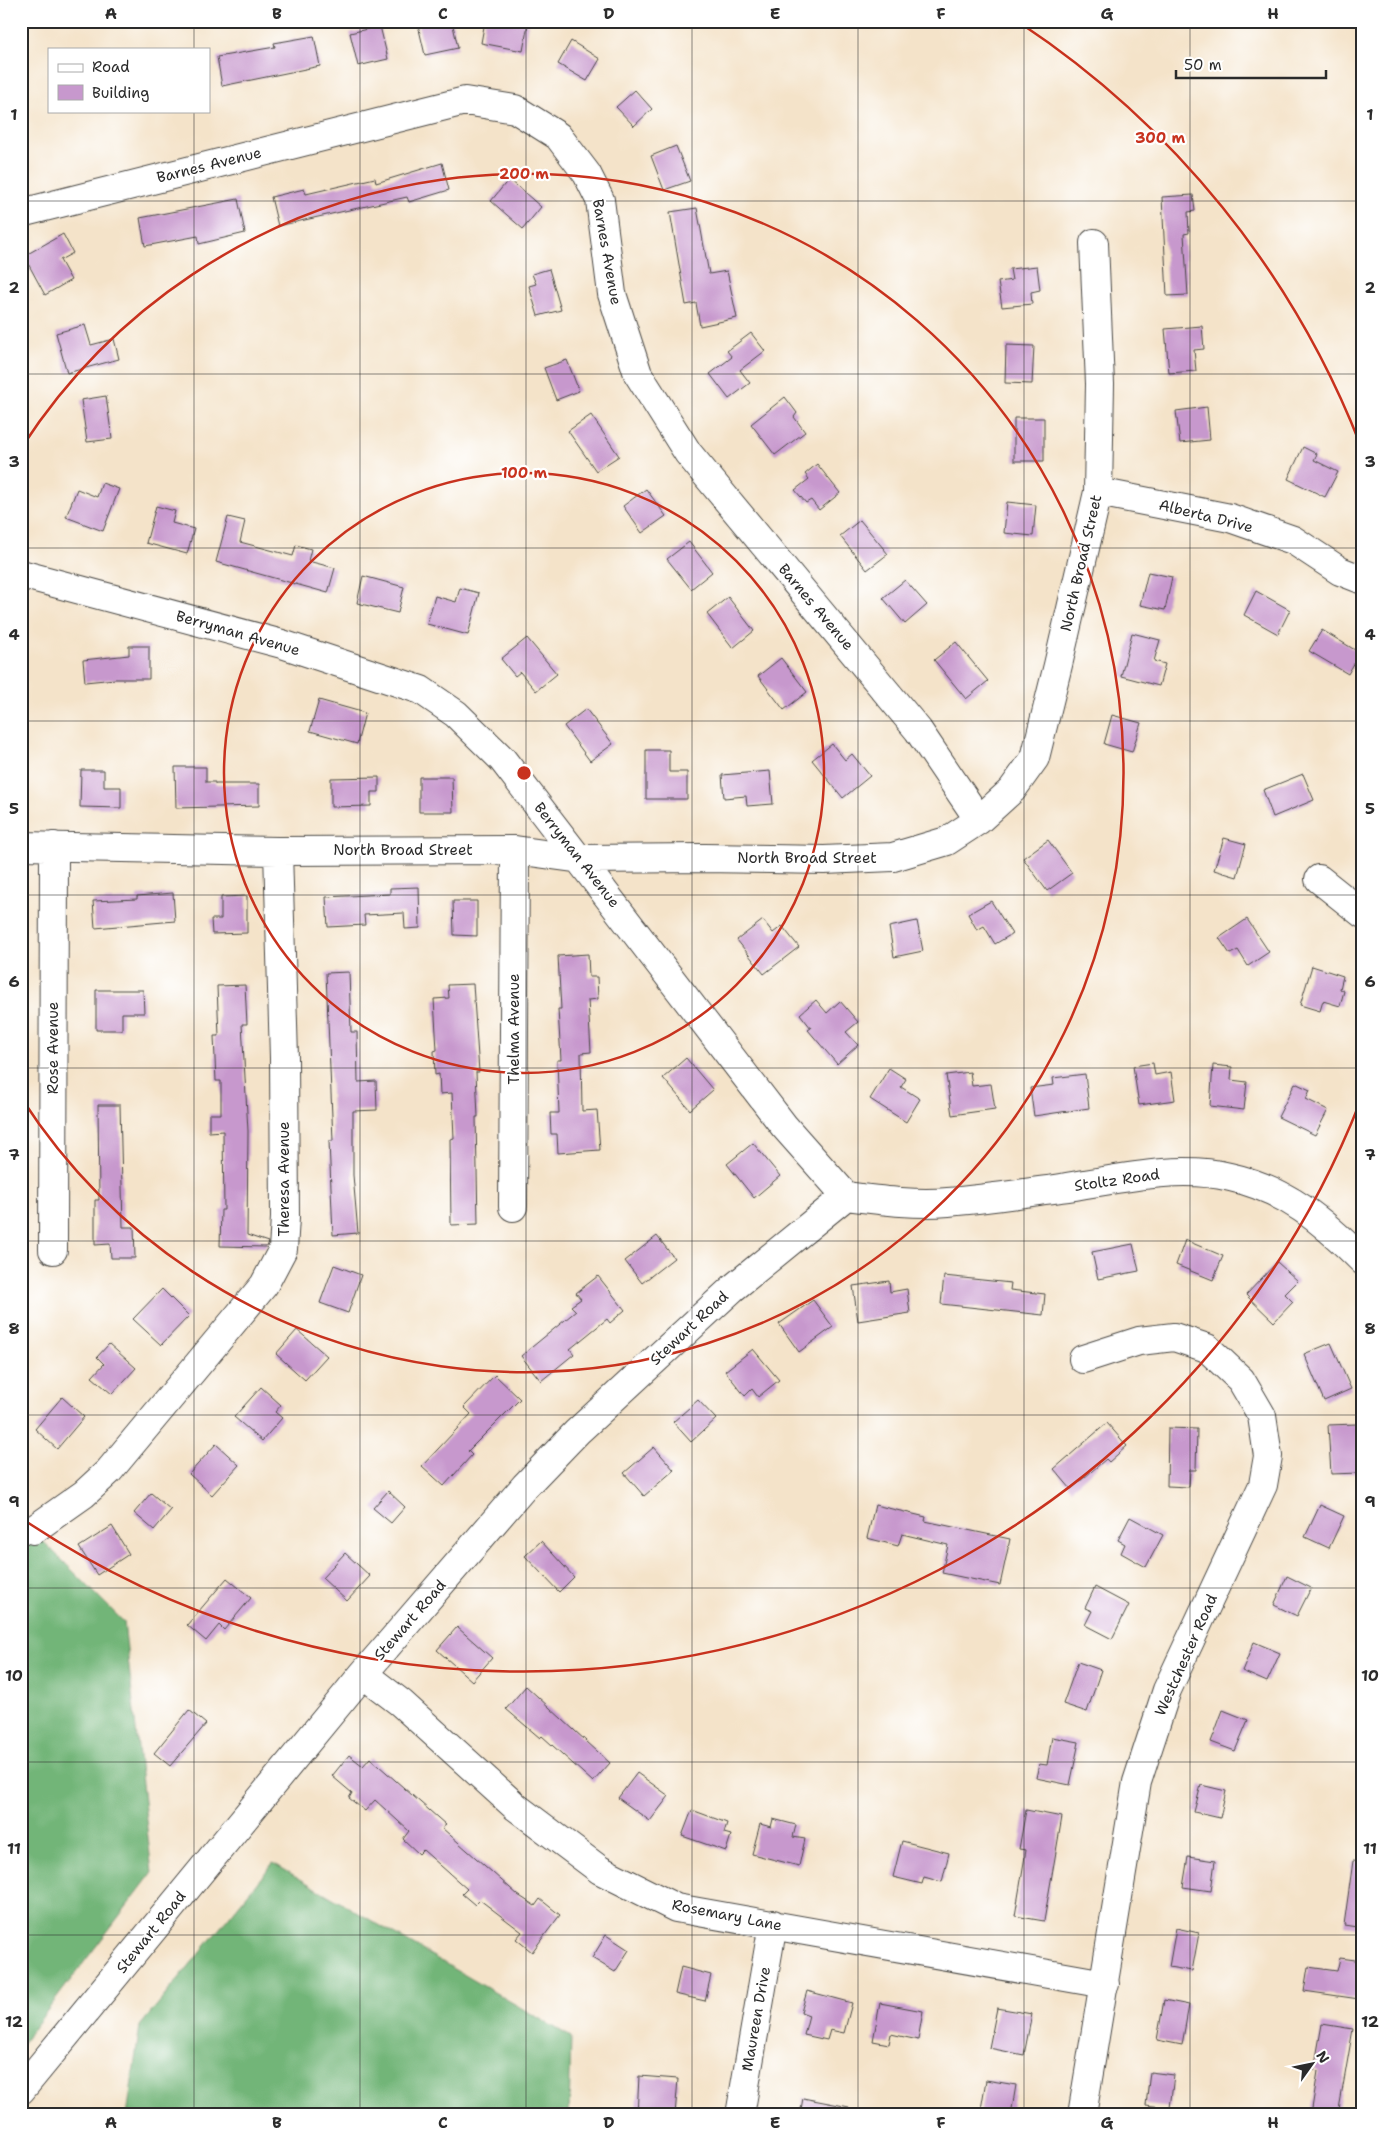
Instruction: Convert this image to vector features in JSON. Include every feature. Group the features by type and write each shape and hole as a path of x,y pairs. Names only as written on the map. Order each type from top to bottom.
{"street":[{"name":"Barnes Avenue","path":"21,213 466,101 515,109 558,136 587,174 600,200 612,294 638,374 688,453 918,730 979,820"},
{"name":"North Broad Street","path":"21,846 278,851 514,850 581,859 704,858 824,860 893,857 947,841 979,820 1012,790 1035,758 1098,492 1100,384 1094,243"},
{"name":"Alberta Drive","path":"1098,492 1230,518 1293,540 1340,571 1363,580"},
{"name":"Berryman Avenue","path":"21,574 282,644 420,690 456,714 502,759 581,859 784,1126 846,1196"},
{"name":"Rose Avenue","path":"53,1250 54,846"},
{"name":"Thelma Avenue","path":"514,850 514,1207"},
{"name":"Theresa Avenue","path":"34,1530 84,1494 109,1471 264,1285 283,1249 285,1218 284,1058 278,851"},
{"path":"1319,878 1363,914"},
{"name":"Stoltz Road","path":"846,1196 894,1201 947,1202 1152,1174 1192,1172 1231,1177 1285,1196 1326,1224 1363,1260"},
{"name":"Stewart Road","path":"21,2090 363,1674 525,1486 577,1432 732,1288 846,1196"},
{"name":"Westchester Road","path":"1082,2115 1137,1782 1167,1690 1263,1485 1268,1456 1262,1416 1241,1380 1206,1348 1174,1337 1139,1341 1083,1359"},
{"name":"Rosemary Lane","path":"363,1674 401,1703 516,1807 600,1870 676,1908 1105,1984"},
{"name":"Maureen Drive","path":"740,2115 772,1924"}],"green space":[{"path":"21,1519 124,1622 152,1873 21,2045"},
{"path":"273,1863 571,2037 569,2115 127,2115 140,2026"}],"building":[{"path":"437,21 452,21 458,48 425,55 418,25"},
{"path":"485,21 511,21 528,24 523,51 481,43"},
{"path":"380,26 388,59 358,66 350,33"},
{"path":"314,36 320,66 222,86 217,57 275,47 274,43"},
{"path":"571,41 600,59 587,81 558,64"},
{"path":"635,90 652,109 634,126 616,107"},
{"path":"676,146 690,181 664,190 651,156"},
{"path":"442,163 449,190 409,202 407,197 278,226 271,197 304,189 306,194 375,178 376,183"},
{"path":"509,179 541,207 523,229 491,201"},
{"path":"1193,195 1195,211 1188,212 1189,233 1184,234 1188,295 1167,296 1162,197"},
{"path":"238,199 245,233 199,244 198,236 145,246 140,218"},
{"path":"697,208 709,274 727,271 737,318 700,326 696,303 686,305 670,212"},
{"path":"63,234 73,253 60,260 71,280 45,295 24,256"},
{"path":"1037,266 1040,290 1031,292 1032,304 1002,307 998,282 1012,280 1010,269"},
{"path":"549,269 561,310 538,316 529,286 536,284 532,274"},
{"path":"85,325 91,345 114,339 119,359 67,373 56,333"},
{"path":"1202,326 1204,349 1194,350 1196,371 1169,373 1165,329"},
{"path":"751,333 765,351 740,370 750,383 729,399 710,374 732,357 727,351"},
{"path":"1006,345 1034,346 1032,384 1005,383"},
{"path":"567,360 579,391 556,400 544,368"},
{"path":"106,396 112,439 87,442 81,400"},
{"path":"785,397 797,413 794,417 805,432 775,455 751,424"},
{"path":"1207,407 1210,440 1180,443 1176,411"},
{"path":"591,415 619,456 596,471 568,431"},
{"path":"1014,418 1044,418 1044,461 1014,461"},
{"path":"1303,447 1317,454 1314,460 1338,472 1325,497 1288,479"},
{"path":"817,464 840,493 819,510 811,500 806,503 795,490 809,479 805,474"},
{"path":"102,483 119,489 103,531 66,517 77,489 97,497"},
{"path":"646,489 666,516 642,533 623,506"},
{"path":"1007,502 1036,505 1033,536 1004,533"},
{"path":"156,506 175,511 172,523 194,529 187,554 146,543"},
{"path":"228,517 245,521 240,542 293,556 296,545 311,549 308,561 335,568 328,593 216,562"},
{"path":"860,520 888,554 867,570 840,536"},
{"path":"689,542 712,572 691,589 667,559"},
{"path":"1148,572 1172,577 1165,610 1140,605"},
{"path":"363,576 404,587 398,613 357,603"},
{"path":"905,580 927,605 905,624 883,598"},
{"path":"460,588 479,593 468,635 427,624 435,596 456,602"},
{"path":"1256,591 1290,610 1278,634 1244,615"},
{"path":"728,597 754,631 733,648 707,614"},
{"path":"1322,630 1360,653 1348,674 1309,651"},
{"path":"1132,633 1160,640 1154,661 1165,664 1159,686 1121,676"},
{"path":"527,638 557,674 536,691 520,672 515,676 501,659"},
{"path":"956,642 988,681 966,699 934,660"},
{"path":"129,646 149,646 149,679 115,679 85,682 83,660 129,655"},
{"path":"781,658 807,692 784,710 758,676"},
{"path":"319,700 365,713 357,744 310,731"},
{"path":"586,709 613,744 590,761 564,726"},
{"path":"1112,715 1141,723 1132,752 1104,744"},
{"path":"832,744 845,760 852,754 870,776 843,798 812,760"},
{"path":"646,750 669,750 669,772 687,772 687,799 646,799"},
{"path":"175,767 206,767 206,782 215,782 215,784 259,784 259,806 176,808"},
{"path":"81,770 104,770 104,787 121,787 121,808 80,807"},
{"path":"770,771 773,804 747,806 746,796 724,798 722,775"},
{"path":"1303,774 1314,800 1273,817 1263,790"},
{"path":"379,777 379,792 371,792 371,806 331,807 331,778"},
{"path":"419,777 452,777 453,812 419,812"},
{"path":"1224,838 1246,844 1237,877 1214,870"},
{"path":"1048,840 1072,873 1047,891 1023,858"},
{"path":"419,887 420,928 405,929 404,913 364,915 365,925 328,927 326,897 390,894 390,888"},
{"path":"173,893 175,921 95,928 93,901 137,899 137,896"},
{"path":"247,896 247,933 212,934 211,919 221,919 221,897"},
{"path":"453,901 477,901 477,936 454,935"},
{"path":"991,901 1012,934 995,944 984,926 977,930 968,914"},
{"path":"1247,919 1269,952 1248,966 1238,950 1230,954 1219,938"},
{"path":"763,920 773,933 782,926 799,947 764,974 737,940"},
{"path":"917,921 923,951 894,957 889,927"},
{"path":"588,954 589,977 597,977 598,999 588,1000 591,1052 581,1053 582,1111 597,1110 600,1150 558,1153 557,1134 551,1134 550,1113 559,1113 557,1060 561,1060 558,1009 561,1009 558,956"},
{"path":"1312,966 1343,976 1340,989 1344,991 1340,1006 1323,1001 1320,1011 1300,1005"},
{"path":"349,972 351,1032 357,1032 358,1082 376,1081 377,1110 353,1111 353,1175 358,1233 333,1235 329,1141 333,1141 326,973"},
{"path":"473,984 479,1072 476,1072 478,1224 451,1225 450,1139 454,1138 452,1093 440,1094 439,1074 435,1075 434,1051 437,1050 434,999 449,998 448,985"},
{"path":"245,985 247,1024 242,1024 248,1131 247,1235 268,1242 266,1247 220,1246 221,1210 224,1210 223,1131 209,1132 209,1114 221,1114 221,1081 216,1081 214,1036 219,1036 217,986"},
{"path":"96,990 143,990 144,1013 122,1013 122,1030 96,1030"},
{"path":"816,1000 827,1013 840,1001 858,1022 846,1032 858,1045 837,1064 808,1030 811,1028 800,1014"},
{"path":"686,1058 713,1090 690,1110 663,1078"},
{"path":"1153,1063 1155,1075 1171,1072 1175,1100 1139,1105 1133,1066"},
{"path":"1213,1065 1232,1067 1231,1080 1247,1082 1244,1110 1210,1106"},
{"path":"889,1068 906,1079 901,1087 920,1099 906,1122 870,1099"},
{"path":"970,1072 972,1086 991,1084 995,1109 952,1115 946,1075"},
{"path":"1085,1074 1089,1108 1034,1116 1030,1088 1054,1085 1053,1078"},
{"path":"1295,1083 1310,1090 1306,1099 1328,1110 1315,1135 1278,1117"},
{"path":"98,1105 120,1105 123,1227 134,1227 135,1258 111,1258 110,1244 95,1245 95,1200 99,1200"},
{"path":"753,1143 780,1176 754,1198 727,1164"},
{"path":"657,1236 674,1258 642,1283 625,1261"},
{"path":"1185,1240 1223,1256 1213,1280 1176,1265"},
{"path":"1133,1244 1139,1271 1098,1279 1092,1252"},
{"path":"1277,1262 1298,1281 1285,1294 1293,1302 1274,1322 1246,1295"},
{"path":"334,1265 361,1275 348,1313 320,1303"},
{"path":"598,1276 625,1310 610,1323 607,1319 570,1349 574,1354 541,1381 521,1356 576,1311 571,1306 581,1299 576,1293"},
{"path":"944,1276 1011,1283 1010,1290 1045,1294 1043,1315 941,1304"},
{"path":"889,1281 890,1292 907,1289 910,1313 858,1321 853,1286"},
{"path":"162,1289 189,1316 161,1345 133,1319"},
{"path":"813,1300 833,1327 799,1352 779,1324"},
{"path":"297,1330 327,1356 305,1380 276,1354"},
{"path":"1331,1343 1351,1389 1324,1401 1304,1354"},
{"path":"109,1344 136,1368 112,1394 92,1377 104,1364 97,1357"},
{"path":"753,1349 779,1380 758,1397 752,1389 745,1396 725,1371"},
{"path":"495,1375 520,1399 468,1451 472,1455 444,1486 422,1466 471,1414 464,1407"},
{"path":"261,1387 281,1405 275,1412 282,1418 262,1441 234,1417"},
{"path":"62,1397 84,1417 57,1449 35,1429"},
{"path":"698,1400 716,1419 691,1442 673,1422"},
{"path":"1107,1423 1127,1446 1109,1462 1106,1459 1071,1489 1054,1469"},
{"path":"1357,1424 1359,1473 1331,1474 1328,1425"},
{"path":"1168,1428 1197,1429 1196,1470 1190,1470 1189,1487 1167,1486"},
{"path":"216,1444 239,1465 212,1495 189,1474"},
{"path":"654,1447 674,1470 644,1496 624,1473"},
{"path":"388,1491 405,1507 391,1523 373,1508"},
{"path":"151,1493 171,1510 154,1530 134,1513"},
{"path":"875,1505 926,1517 925,1521 1010,1539 1000,1585 942,1573 948,1545 902,1534 898,1546 867,1538"},
{"path":"1320,1505 1344,1516 1329,1548 1305,1537"},
{"path":"1130,1517 1163,1535 1146,1567 1121,1553 1125,1544 1118,1540"},
{"path":"112,1526 129,1554 97,1575 79,1547"},
{"path":"541,1541 574,1577 559,1592 525,1556"},
{"path":"345,1553 370,1576 347,1601 322,1578"},
{"path":"1287,1576 1311,1588 1297,1616 1274,1605"},
{"path":"227,1578 251,1598 224,1630 219,1625 206,1641 187,1625"},
{"path":"1095,1587 1129,1605 1112,1639 1085,1625 1092,1611 1085,1608"},
{"path":"457,1627 492,1658 472,1681 437,1650"},
{"path":"1254,1642 1280,1653 1267,1682 1242,1671"},
{"path":"1078,1662 1101,1670 1087,1712 1063,1704"},
{"path":"526,1686 610,1763 593,1782 542,1736 540,1738 506,1709"},
{"path":"189,1710 206,1724 170,1766 154,1753"},
{"path":"1223,1710 1248,1720 1235,1751 1211,1742"},
{"path":"1052,1737 1079,1742 1070,1785 1036,1778 1039,1764 1047,1765"},
{"path":"349,1755 363,1766 370,1758 446,1825 442,1828 518,1895 535,1906 540,1899 560,1915 532,1952 516,1939 522,1932 480,1900 475,1905 462,1894 467,1889 423,1850 419,1854 403,1839 409,1831 375,1800 365,1811 349,1798 352,1793 332,1776"},
{"path":"637,1773 669,1796 650,1821 618,1798"},
{"path":"1201,1785 1226,1791 1220,1818 1194,1812"},
{"path":"692,1810 727,1823 724,1833 731,1835 726,1851 682,1836"},
{"path":"1026,1810 1062,1817 1044,1921 1015,1916 1026,1850 1019,1849"},
{"path":"773,1819 796,1825 793,1837 805,1839 799,1866 752,1854 760,1824 771,1827"},
{"path":"902,1841 949,1853 942,1882 924,1877 922,1884 893,1877"},
{"path":"1188,1857 1215,1861 1211,1891 1183,1887"},
{"path":"1353,1861 1363,1862 1363,1928 1344,1925"},
{"path":"1176,1928 1199,1933 1192,1971 1169,1967"},
{"path":"606,1935 629,1950 615,1972 592,1958"},
{"path":"1340,1958 1363,1961 1359,1999 1304,1991 1308,1967 1337,1971"},
{"path":"681,1967 711,1975 705,2001 675,1994"},
{"path":"807,1991 852,2003 844,2033 830,2030 827,2040 804,2035 809,2015 801,2012"},
{"path":"1164,2000 1189,2005 1182,2045 1157,2040"},
{"path":"880,2003 923,2011 918,2040 891,2034 889,2044 873,2041"},
{"path":"997,2008 1032,2014 1024,2055 989,2048"},
{"path":"1322,2024 1353,2029 1338,2115 1311,2115 1318,2071 1314,2070"},
{"path":"1150,2072 1174,2075 1170,2108 1146,2105"},
{"path":"639,2076 678,2079 675,2115 637,2115"},
{"path":"986,2080 1016,2085 1011,2115 980,2115"},
{"path":"803,2098 849,2107 849,2115 800,2115"}]}
